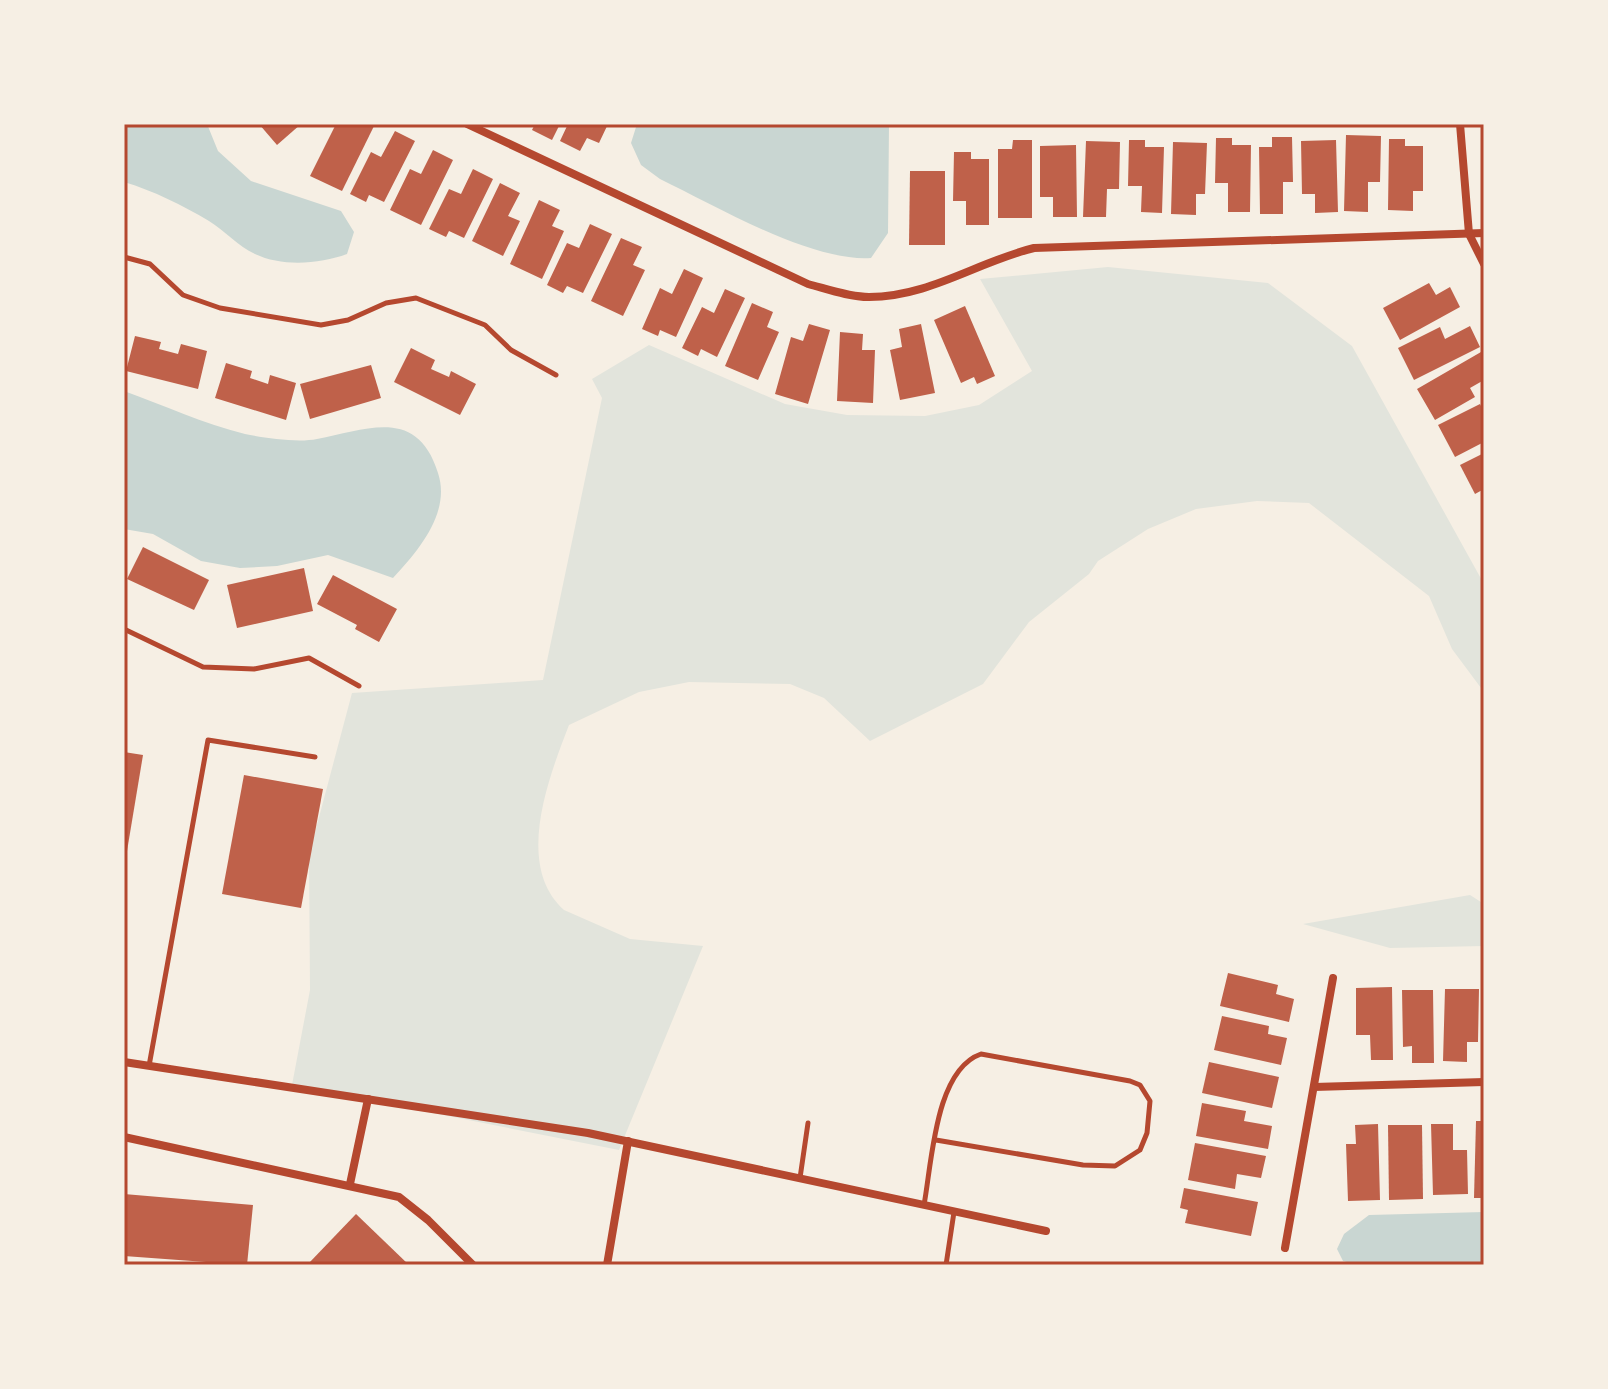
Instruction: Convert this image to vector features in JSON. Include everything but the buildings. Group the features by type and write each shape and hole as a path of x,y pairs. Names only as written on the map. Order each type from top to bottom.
{"street":[{"path":"467,124 808,284 865,298 906,295 950,280 995,257 1034,248 1484,233"},
{"path":"1460,124 1469,234 1484,264"},
{"path":"1285,1248 1333,978"},
{"path":"124,1061 628,1141 1046,1231"},
{"path":"1314,1087 1484,1082"},
{"path":"350,1184 368,1099"},
{"path":"124,1137 399,1197 428,1220 473,1265"},
{"path":"607,1265 628,1141"}],"lane":[{"path":"124,257 150,264 183,295 207,304 321,325 348,320 386,303 416,298 485,325 511,350 556,375"},
{"path":"124,629 203,667 254,669 309,658 359,686"},
{"path":"146,1065 208,740 315,757"},
{"path":"924,1206 936,1140 944,1097 955,1074 968,1058 981,1054 1130,1081 1140,1085 1150,1101 1147,1133 1140,1150 1115,1166 1083,1165 936,1140"},
{"path":"799,1179 808,1123"},
{"path":"946,1265 954,1212"}],"shaded area":[{"path":"124,124 207,124 218,151 251,181 341,211 354,232 347,254 301,263 266,258 249,251 189,209 124,182"},
{"path":"637,124 889,124 888,233 871,258 821,251 764,230 660,179 641,165 631,143"},
{"path":"1108,267 1268,283 1352,346 1484,584 1484,692 1452,649 1429,596 1309,503 1257,501 1196,509 1148,529 1098,561 1089,574 1029,622 983,684 870,741 824,698 790,684 689,682 639,692 569,725 545,795 538,845 541,869 549,891 564,910 630,939 703,946 619,1150 292,1085 310,990 309,855 352,693 543,680 602,398 592,379 649,345 785,404 847,415 925,416 979,405 1032,371 980,279"},
{"path":"124,391 214,425 271,438 309,440 372,428 404,430 417,438 429,452 438,473 441,488 436,516 422,543 393,578 328,555 277,566 240,568 201,561 153,534 124,529"},
{"path":"1470,895 1484,904 1484,946 1390,948 1303,924"},
{"path":"1484,1212 1484,1265 1358,1265 1343,1261 1337,1249 1344,1234 1369,1215"}]}
